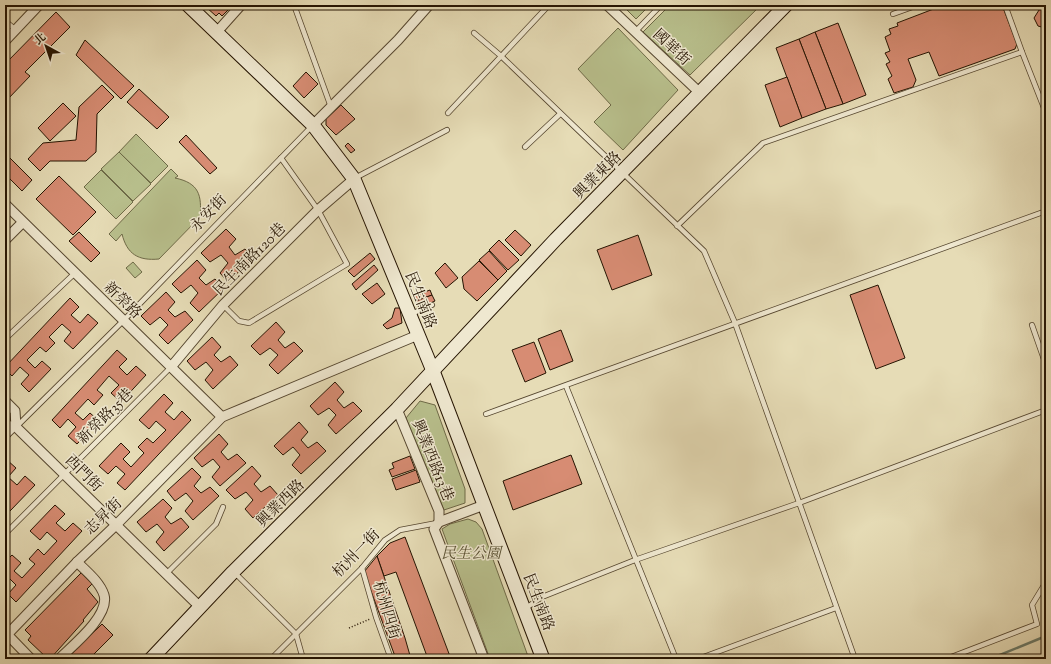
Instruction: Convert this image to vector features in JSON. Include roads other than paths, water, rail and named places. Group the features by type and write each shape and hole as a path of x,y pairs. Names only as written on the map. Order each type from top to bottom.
{"street":[{"path":"5,41 40,5"},
{"name":"民生南路","path":"188,5 313,125 354,179 433,371 543,659"},
{"path":"216,33 241,5"},
{"name":"永安街","path":"313,125 398,40 429,5"},
{"name":"國華街","path":"607,5 700,93"},
{"name":"興業東路","path":"433,371 556,239 786,5"},
{"name":"民生南路120巷","path":"171,367 223,305 318,210 354,179"},
{"name":"新榮路","path":"5,204 22,223 222,416"},
{"path":"5,240 22,223"},
{"path":"222,416 418,335"},
{"name":"興業西路","path":"151,659 233,572 397,409 433,371"},
{"path":"5,401 15,411 16,427 5,425"},
{"name":"興業西路13巷","path":"397,409 439,511 439,522 434,529 484,659"},
{"name":"志昇街","path":"6,634 76,562 116,525 222,416"},
{"name":"西門街","path":"16,427 200,607"},
{"name":"杭州一街","path":"439,522 484,505"},
{"path":"59,659 94,625 104,607 104,596 98,584 76,562"},
{"path":"6,634 31,659"}],"lane":[{"path":"294,5 332,107"},
{"path":"448,113 549,5"},
{"path":"635,32 661,5"},
{"path":"893,14 918,5"},
{"path":"1005,5 1046,112"},
{"path":"5,21 16,30"},
{"path":"474,33 501,56 621,173 704,251 735,323 855,659"},
{"path":"677,226 763,143 1022,52"},
{"path":"525,147 560,114"},
{"name":"永安街","path":"5,438 124,320 313,125"},
{"path":"354,179 447,130"},
{"path":"223,305 239,320 249,323 347,264 318,210 281,158"},
{"path":"486,414 1046,211"},
{"path":"5,339 75,273"},
{"path":"410,315 432,306"},
{"path":"1032,325 1046,365"},
{"name":"新榮路35巷","path":"5,534 171,367"},
{"path":"566,386 676,659"},
{"path":"524,609 542,597 635,560 799,503 1046,410"},
{"path":"166,574 216,524 223,507"},
{"name":"杭州一街","path":"271,659 362,568 386,540 400,530 439,522"},
{"name":"杭州四街","path":"362,568 376,617 391,659"},
{"path":"233,572 296,634 303,659"},
{"path":"946,659 1037,624 1032,605 1046,582"},
{"path":"698,659 836,608"}],"waterway":[{"path":"990,659 1046,636"}],"park label":[{"name":"民生公園","path":"471,553"}]}
